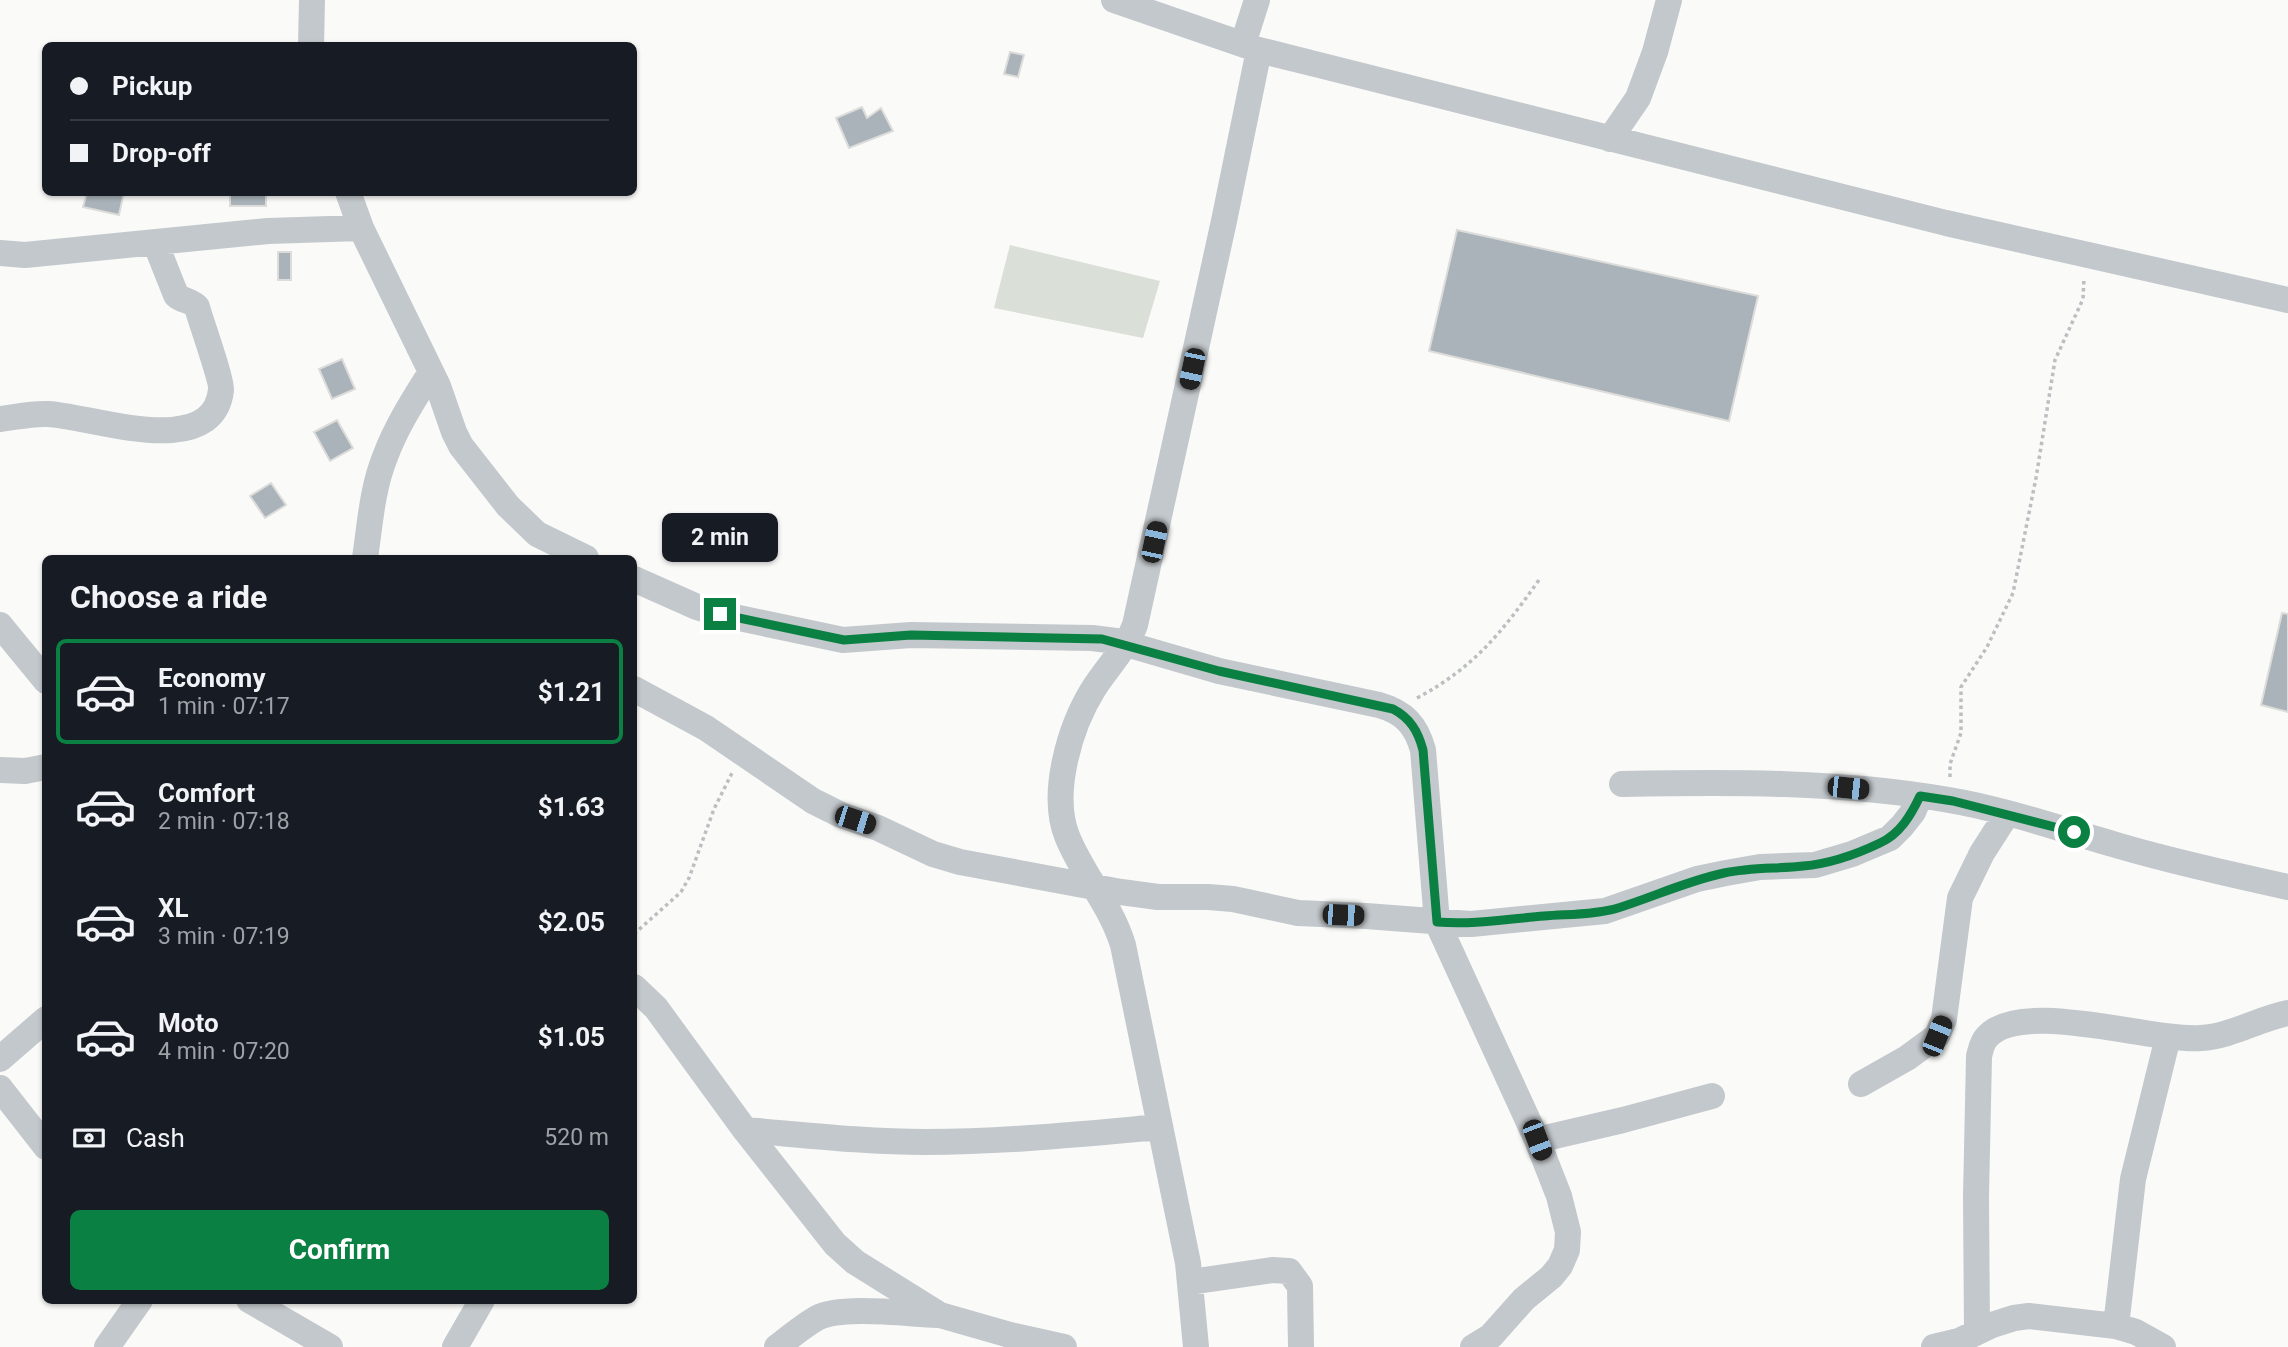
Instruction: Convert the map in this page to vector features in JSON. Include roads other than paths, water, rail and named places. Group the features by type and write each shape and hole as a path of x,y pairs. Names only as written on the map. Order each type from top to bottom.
{"street":[{"path":"311,42 312,0"},
{"path":"1114,0 1251,47 1610,139 1946,223 2288,300"},
{"path":"1196,1347 1188,1263 1123,945 1109,908 1077,862 1065,831 1060,785 1064,764 1085,704 1127,644 1135,625 1224,221 1257,0"},
{"path":"1610,139 1637,98 1655,52 1669,0"},
{"path":"349,196 361,228 431,372 461,446 538,546 574,555"},
{"path":"0,253 25,255 268,232 361,228"},
{"path":"0,419 48,414 141,430 187,428 204,422 214,411 222,389 197,307 176,295 155,242"},
{"path":"366,555 384,459 408,409 431,372"},
{"path":"637,580 697,607 720,614 844,640 911,635 1102,639 1219,671 1393,709 1407,718 1415,729 1423,750 1437,922 1537,1140 1559,1196 1568,1232 1567,1250 1560,1266 1551,1277 1524,1299 1491,1336 1473,1347"},
{"path":"0,625 42,676"},
{"path":"637,691 706,728 813,801 933,854 960,863 1158,897 1233,899 1298,914 1482,924 1595,912 1615,908 1697,879 1760,867 1802,867 1828,862 1890,838 1908,819 1920,796"},
{"path":"0,771 42,768"},
{"path":"1622,784 1739,782 1825,786 1953,801 2170,860 2288,887"},
{"path":"1861,1084 1907,1058 1937,1036 1944,1020 1960,898 1982,853 2007,814"},
{"path":"637,990 656,1008 745,1130 835,1244 855,1262 940,1315"},
{"path":"1978,1332 1979,1056 1984,1039 1991,1032 2012,1023 2065,1021 2168,1037 2200,1038 2225,1035 2288,1013"},
{"path":"0,1059 42,1022"},
{"path":"2116,1326 2133,1179 2168,1037"},
{"path":"0,1088 42,1142"},
{"path":"1537,1140 1712,1096"},
{"path":"745,1130 924,1142 1054,1136 1160,1127"},
{"path":"1190,1282 1272,1270 1289,1271 1300,1286 1301,1347"},
{"path":"107,1347 137,1304"},
{"path":"255,1304 331,1347"},
{"path":"455,1347 480,1304"},
{"path":"777,1347 818,1318 849,1311 940,1315 1063,1347"},
{"path":"1934,1347 1959,1341 2014,1318 2029,1316 2116,1326 2136,1332 2163,1347"}]}
